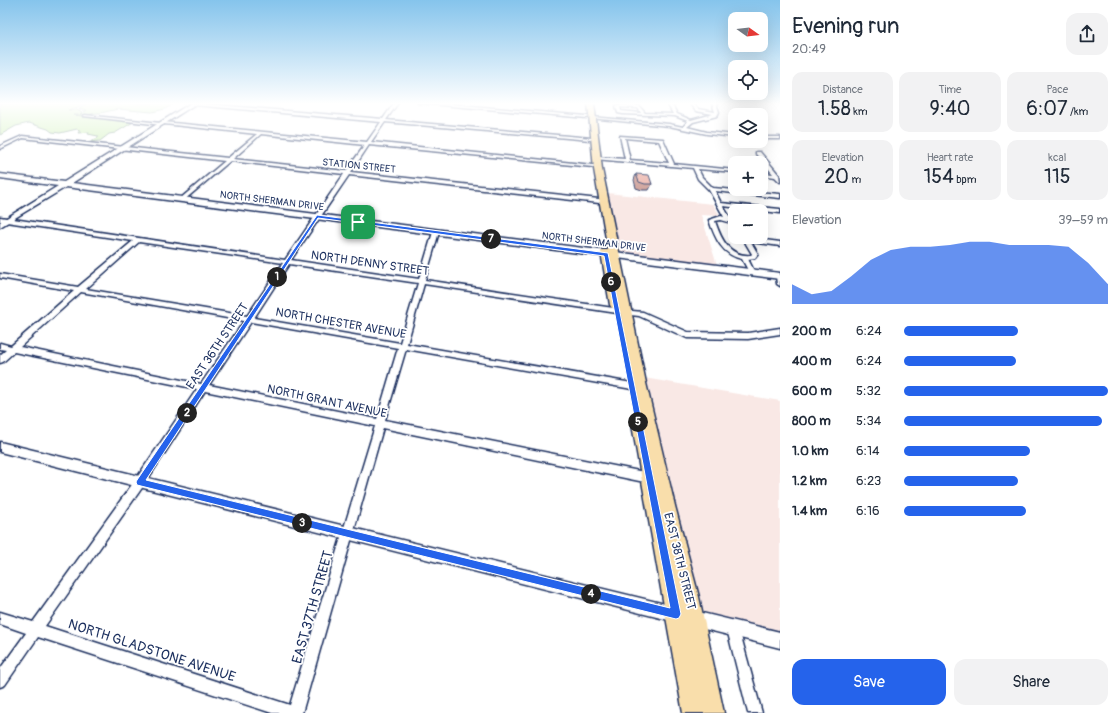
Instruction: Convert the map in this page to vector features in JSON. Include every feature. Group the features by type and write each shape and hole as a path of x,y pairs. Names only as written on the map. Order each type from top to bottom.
{"main road":[{"path":"0,225 142,136"},
{"name":"EAST 38TH STREET","path":"592,136 598,201 621,311 651,439 685,617 694,713"},
{"name":"EAST 38TH STREET","path":"590,139 610,255"},
{"name":"NORTH SHERMAN DRIVE","path":"0,176 752,273 780,279"},
{"name":"EAST 38TH STREET","path":"621,311 632,386 649,478 685,617 713,713"}],"street":[{"path":"183,199 256,136"},
{"path":"292,136 368,144 595,162 628,161 728,170"},
{"name":"EAST 36TH STREET","path":"0,680 34,629 140,482 204,388 287,261 373,136"},
{"path":"559,136 590,139"},
{"name":"STATION STREET","path":"0,148 22,137 598,201"},
{"path":"628,161 621,137 660,140 672,165"},
{"path":"768,138 780,138"},
{"path":"758,153 778,178"},
{"path":"695,168 700,178 711,189 728,219 715,219 712,221 727,252 737,256 751,258 755,254 749,244"},
{"path":"768,176 778,178"},
{"path":"711,189 780,196"},
{"path":"720,204 780,210"},
{"name":"NORTH DENNY STREET","path":"0,219 640,314 687,335 748,336 780,331"},
{"name":"EAST 37TH STREET","path":"294,713 381,424 436,232"},
{"path":"0,360 138,239"},
{"path":"768,242 780,244"},
{"path":"744,257 752,273"},
{"name":"NORTH CHESTER AVENUE","path":"0,276 632,386"},
{"name":"NORTH GRANT AVENUE","path":"0,346 649,478"},
{"path":"0,447 780,640"},
{"name":"NORTH GLADSTONE AVENUE","path":"0,618 294,713"},
{"path":"733,629 755,713"}],"shaded area":[{"path":"607,193 713,204 720,216 701,215 717,265 624,253 620,250"},
{"path":"644,378 780,401 780,635 696,614"}],"green space":[{"path":"98,136 106,136 100,141 88,142 98,138"}],"building":[{"path":"636,174 649,175 652,184 639,182"}],"route":[{"path":"317,217 358,222 606,254 676,614 140,482 317,217"}]}
